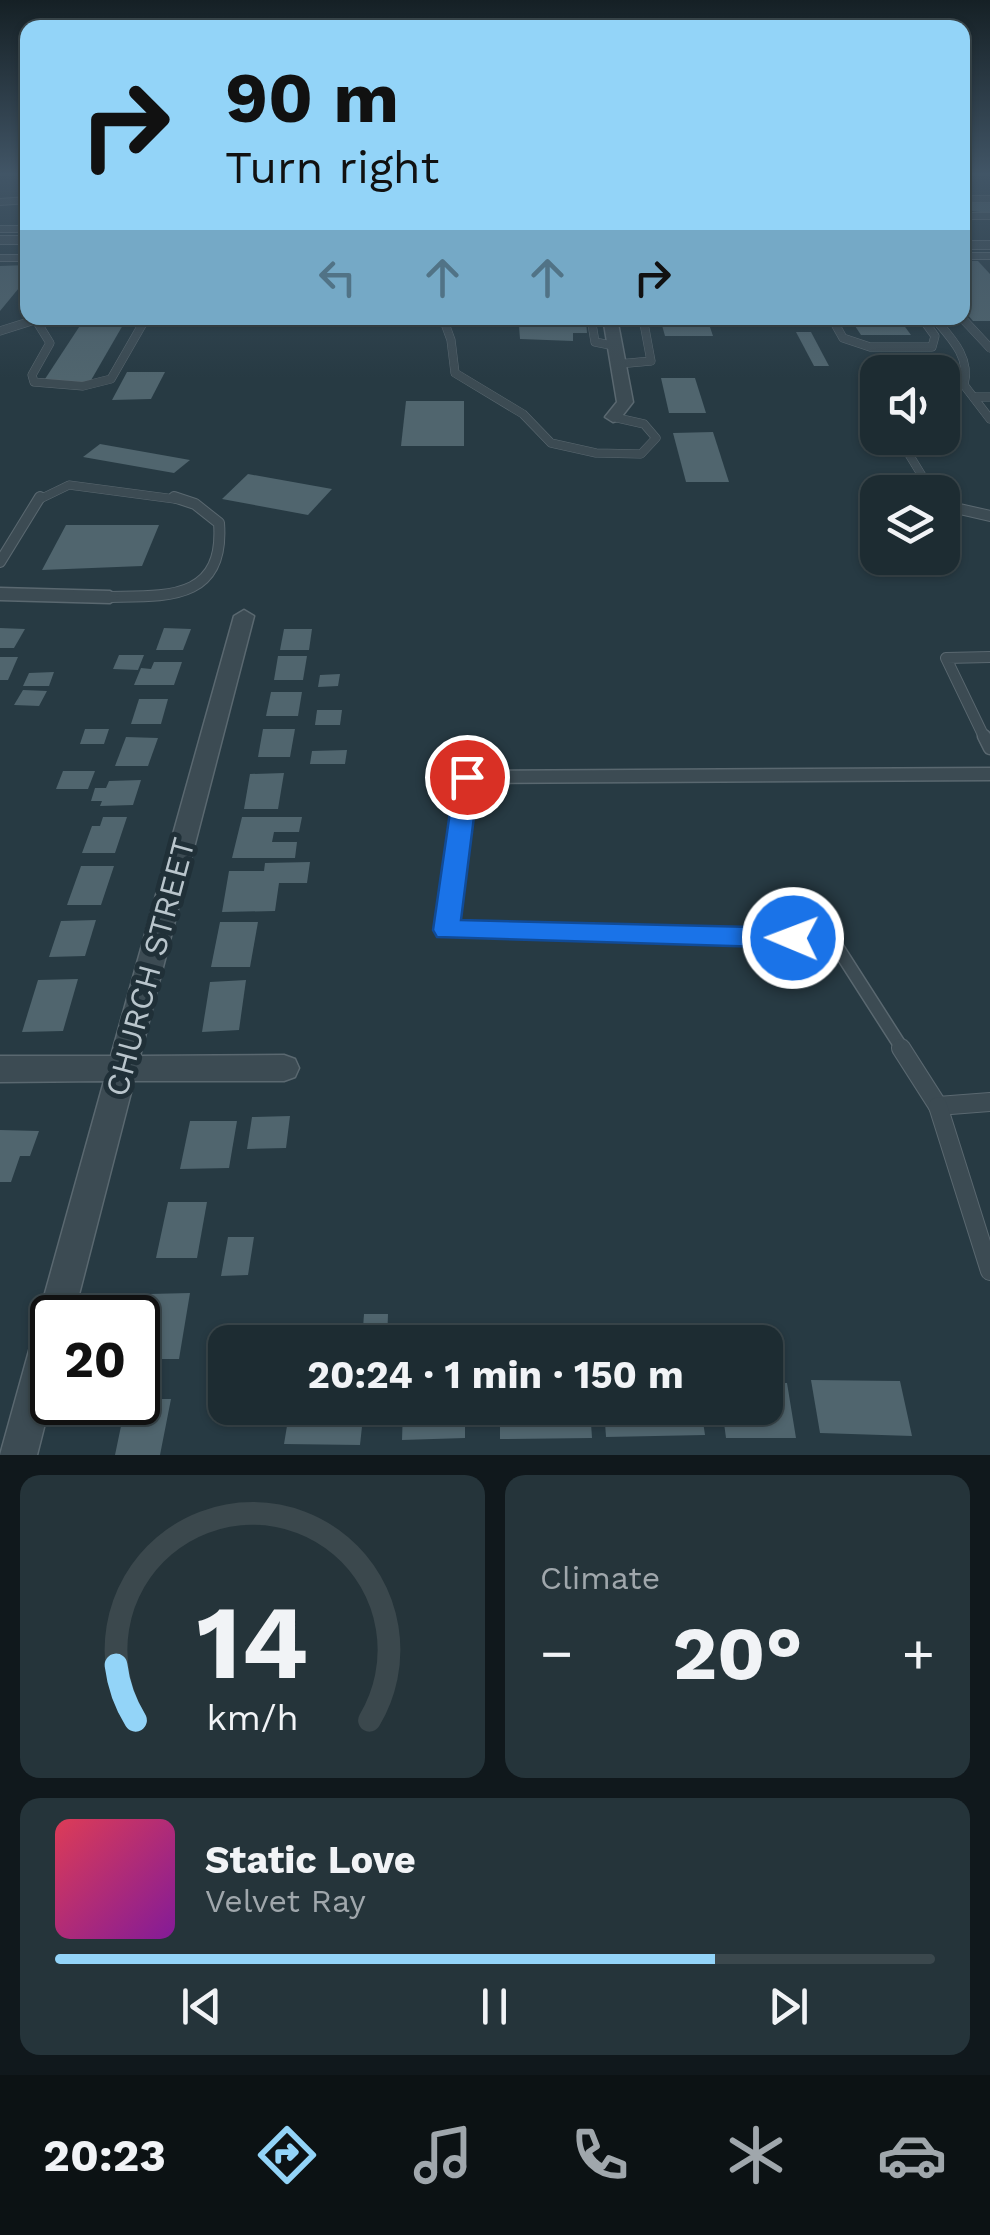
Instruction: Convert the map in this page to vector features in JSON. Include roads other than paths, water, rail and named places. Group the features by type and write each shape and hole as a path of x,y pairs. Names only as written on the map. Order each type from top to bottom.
{"street":[{"path":"611,325 625,402 613,417"},
{"path":"0,594 110,597"},
{"name":"CHURCH STREET","path":"62,1295 244,616"},
{"path":"0,1069 284,1068"},
{"path":"18,1455 30,1410"}],"lane":[{"path":"970,324 990,348"},
{"path":"41,325 50,343 32,375 34,382 83,386 111,379 142,325"},
{"path":"446,325 452,340 455,373 523,414 550,443 619,455 641,454 650,448 656,438 653,428 643,422 613,417"},
{"path":"592,325 595,342 615,346"},
{"path":"618,364 651,361 644,325"},
{"path":"836,325 843,338 870,347 932,347 935,336 927,325"},
{"path":"939,325 965,358 969,373 964,385"},
{"path":"964,385 990,419"},
{"path":"974,397 990,397"},
{"path":"0,562 40,497 69,485 171,496 195,504 220,523 212,570 201,586 178,594 110,597"},
{"path":"960,509 990,516"},
{"path":"990,657 946,658 990,748"},
{"path":"990,774 467,777 446,930 832,939 938,1106 990,1271"},
{"path":"938,1106 990,1102"}]}
